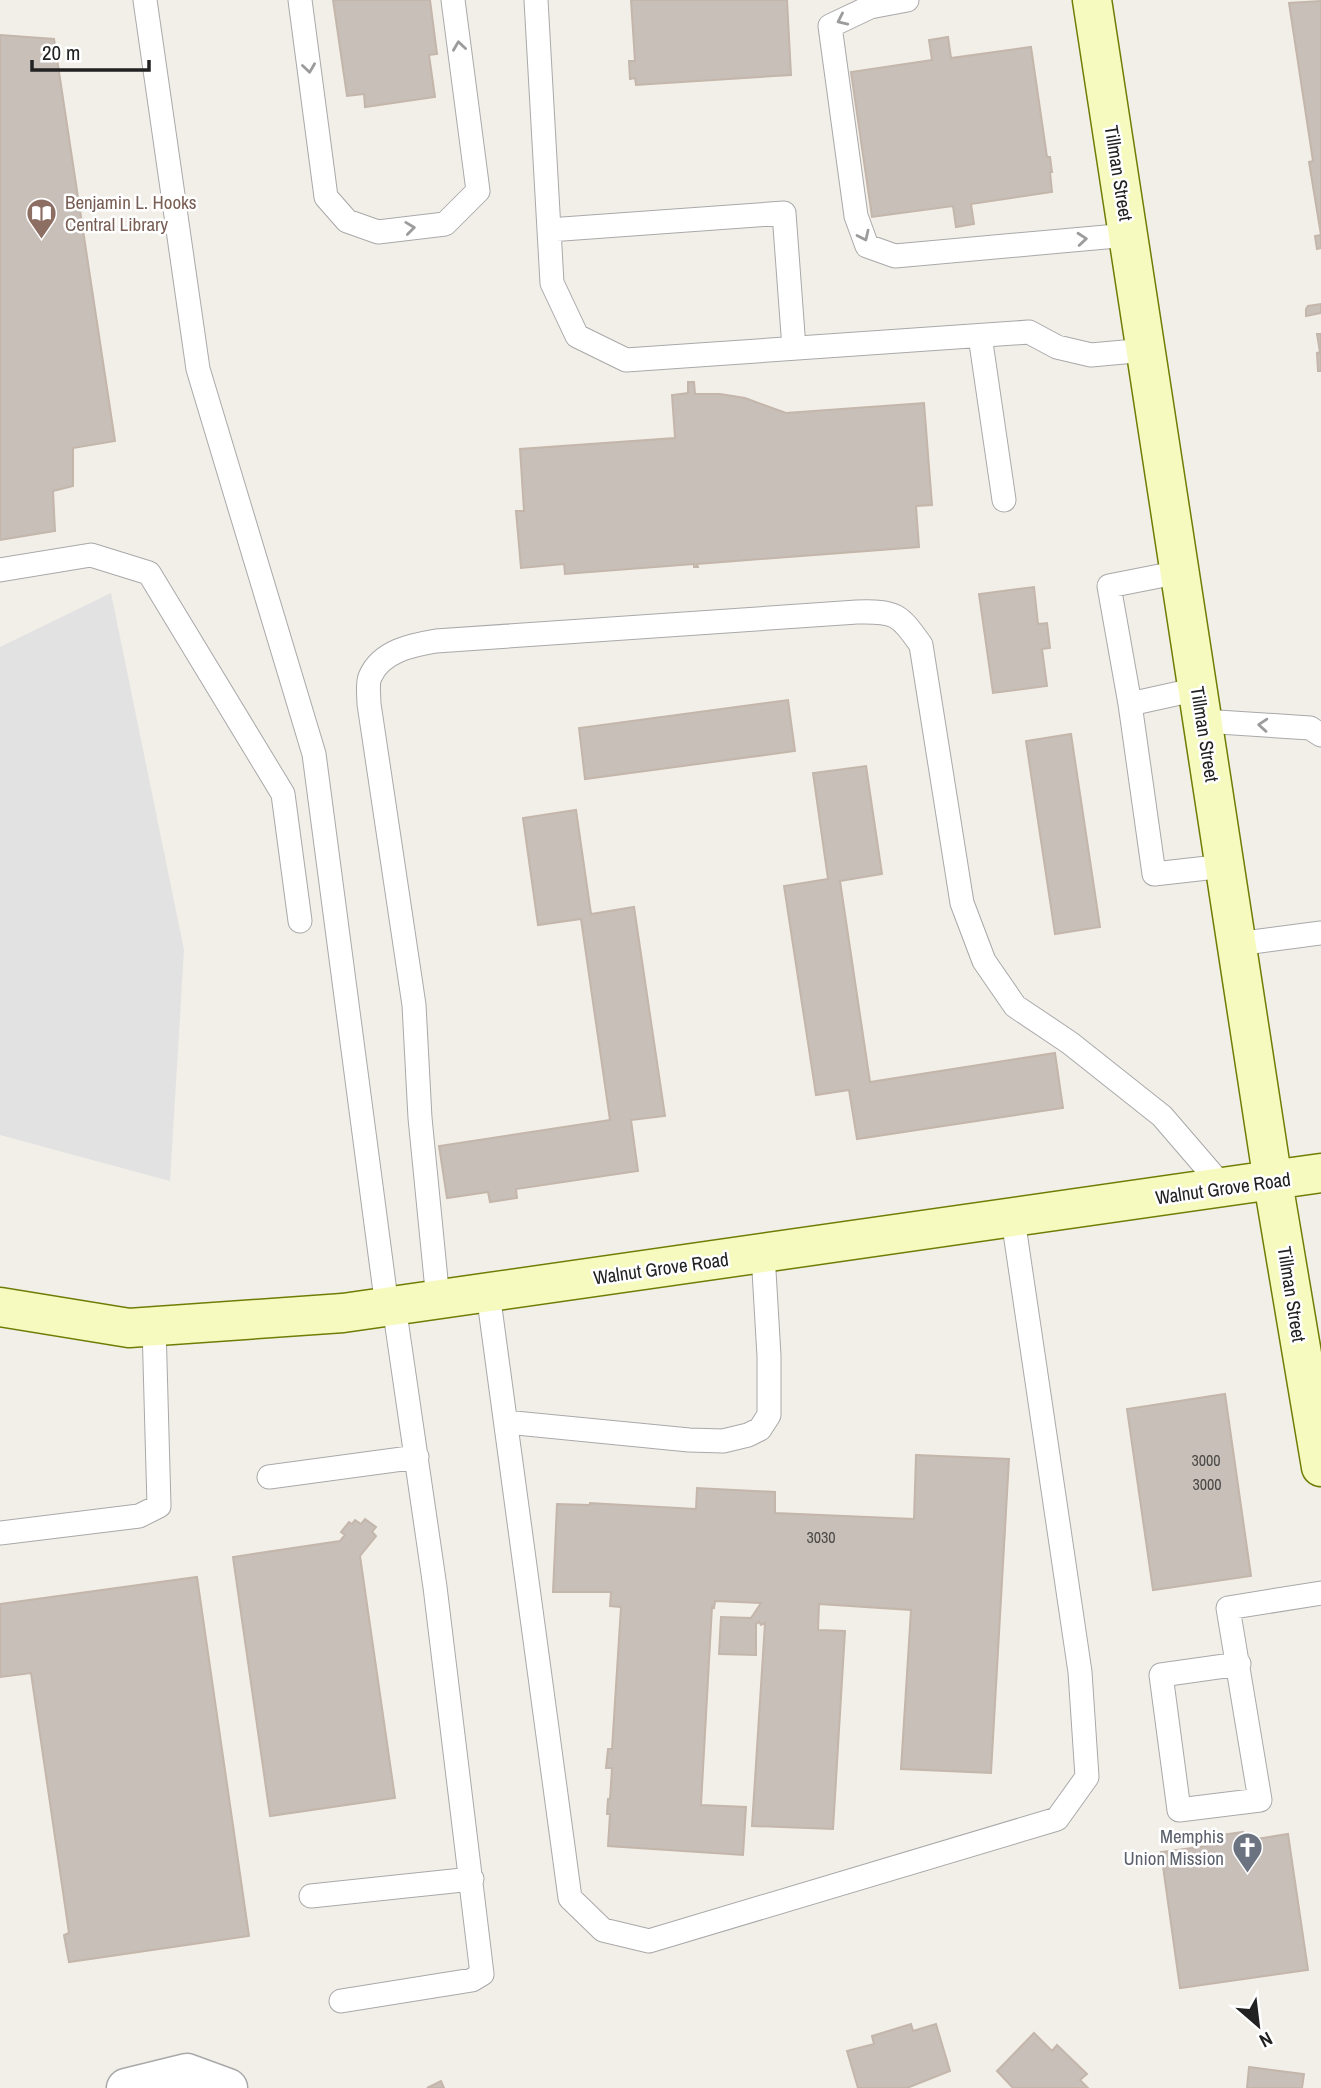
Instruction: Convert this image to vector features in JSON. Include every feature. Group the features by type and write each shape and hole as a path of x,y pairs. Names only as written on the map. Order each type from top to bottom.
{"main road":[{"name":"Tillman Street","path":"1092,0 1273,1182 1310,1337 1321,1466"},
{"name":"Walnut Grove Road","path":"0,1307 129,1328 343,1313 1321,1174"}],"street":[{"path":"126,2088 187,2073 228,2088"}],"lane":[{"path":"145,0 198,369 314,754 390,1307 416,1457 472,1879 482,1974 472,1980 341,2001"},
{"path":"300,0 326,197 347,221 378,232 445,224 478,191 453,0"},
{"path":"536,0 552,284 578,336 626,360 1029,332 1058,347 1091,355 1146,350"},
{"path":"907,0 870,7 830,26 856,216 867,246 895,256 1128,235"},
{"path":"549,230 784,213 794,348"},
{"path":"980,336 1004,500"},
{"path":"0,570 91,555 149,573 283,794 300,921"},
{"path":"1180,572 1109,586 1130,704 1154,874 1225,866"},
{"path":"438,1300 420,1118 414,1005 369,704 370,677 384,659 408,645 858,612 886,611 905,621 921,645 962,904 984,961 1016,1006 1070,1043 1162,1116 1224,1188"},
{"path":"1130,704 1200,705 1310,728 1321,735"},
{"path":"1237,944 1321,933"},
{"path":"488,1293 570,1898 603,1930 649,1941 1057,1819 1087,1777 1078,1658 1013,1219"},
{"path":"506,1422 712,1441 748,1435 760,1429 769,1415 769,1356 763,1254"},
{"path":"0,1533 139,1516 159,1506 154,1326"},
{"path":"269,1477 416,1457"},
{"path":"1239,1664 1161,1675 1179,1810 1260,1800 1239,1664 1228,1608 1321,1593"},
{"path":"311,1896 472,1879"}],"shaded area":[{"path":"111,593 184,950 170,1181 0,1135 0,647"}],"building":[{"path":"333,0 430,0 437,54 429,55 435,97 365,107 364,94 347,96"},
{"path":"631,0 787,0 791,75 636,85 635,78 630,79 629,61 635,61"},
{"path":"1321,1 1321,235 1309,162 1313,161 1289,3"},
{"name":"Benjamin L. Hooks Central Library","path":"0,35 54,39 115,441 73,448 73,486 53,491 55,531 0,540"},
{"path":"948,37 951,58 1031,47 1047,157 1050,157 1052,192 971,204 974,224 956,227 953,206 872,217 851,72 932,60 929,40"},
{"path":"1321,235 1321,248 1317,249 1315,236"},
{"path":"1321,304 1321,313 1306,316 1308,306"},
{"path":"1317,334 1321,334 1321,371 1318,371 1317,353 1320,352"},
{"path":"688,382 694,382 695,394 745,398 786,413 924,403 932,505 916,506 919,547 697,564 698,567 694,567 694,564 565,574 564,564 521,568 516,511 524,511 520,449 675,438 672,395 688,393"},
{"path":"1034,587 1038,624 1047,623 1050,648 1042,649 1047,686 993,693 979,594"},
{"path":"788,700 795,751 585,779 579,728"},
{"path":"1071,734 1100,927 1055,934 1026,741"},
{"path":"866,766 882,874 840,881 870,1082 1055,1053 1063,1108 857,1139 849,1090 816,1095 784,886 828,879 813,773"},
{"path":"576,810 591,914 634,907 665,1116 631,1120 638,1171 516,1189 517,1198 490,1202 488,1192 447,1198 439,1146 610,1120 581,919 538,925 523,818"},
{"path":"1225,1394 1251,1576 1153,1590 1127,1409"},
{"path":"916,1455 1009,1459 991,1773 901,1769 911,1610 819,1604 818,1630 845,1631 833,1829 752,1826 765,1623 756,1624 756,1655 719,1654 721,1617 751,1618 761,1603 715,1601 714,1608 712,1607 701,1805 746,1807 743,1855 608,1846 610,1814 607,1814 612,1768 606,1768 608,1749 612,1749 621,1607 610,1606 611,1592 553,1592 557,1504 590,1503 696,1509 697,1488 775,1492 775,1513 914,1519"},
{"path":"365,1519 376,1527 372,1532 376,1536 360,1556 395,1798 270,1816 233,1557 340,1541 345,1535 341,1532 349,1522 352,1524 355,1520 361,1524"},
{"path":"197,1577 249,1936 69,1962 64,1935 69,1933 31,1673 0,1677 0,1604"},
{"path":"1243,1832 1244,1841 1288,1834 1308,1970 1180,1988 1161,1852 1222,1844 1221,1835"},
{"path":"911,2024 913,2031 936,2024 950,2071 907,2088 858,2088 847,2051 874,2044 872,2036"},
{"path":"1034,2033 1052,2051 1057,2045 1087,2074 1080,2080 1088,2088 1013,2088 997,2071"},
{"path":"1249,2067 1304,2074 1302,2088 1247,2088"},
{"path":"441,2081 444,2088 427,2088"}],"place":[{"name":"Benjamin L. Hooks Central Library","path":"42,240"},
{"name":"Memphis Union Mission","path":"1247,1874"}]}
